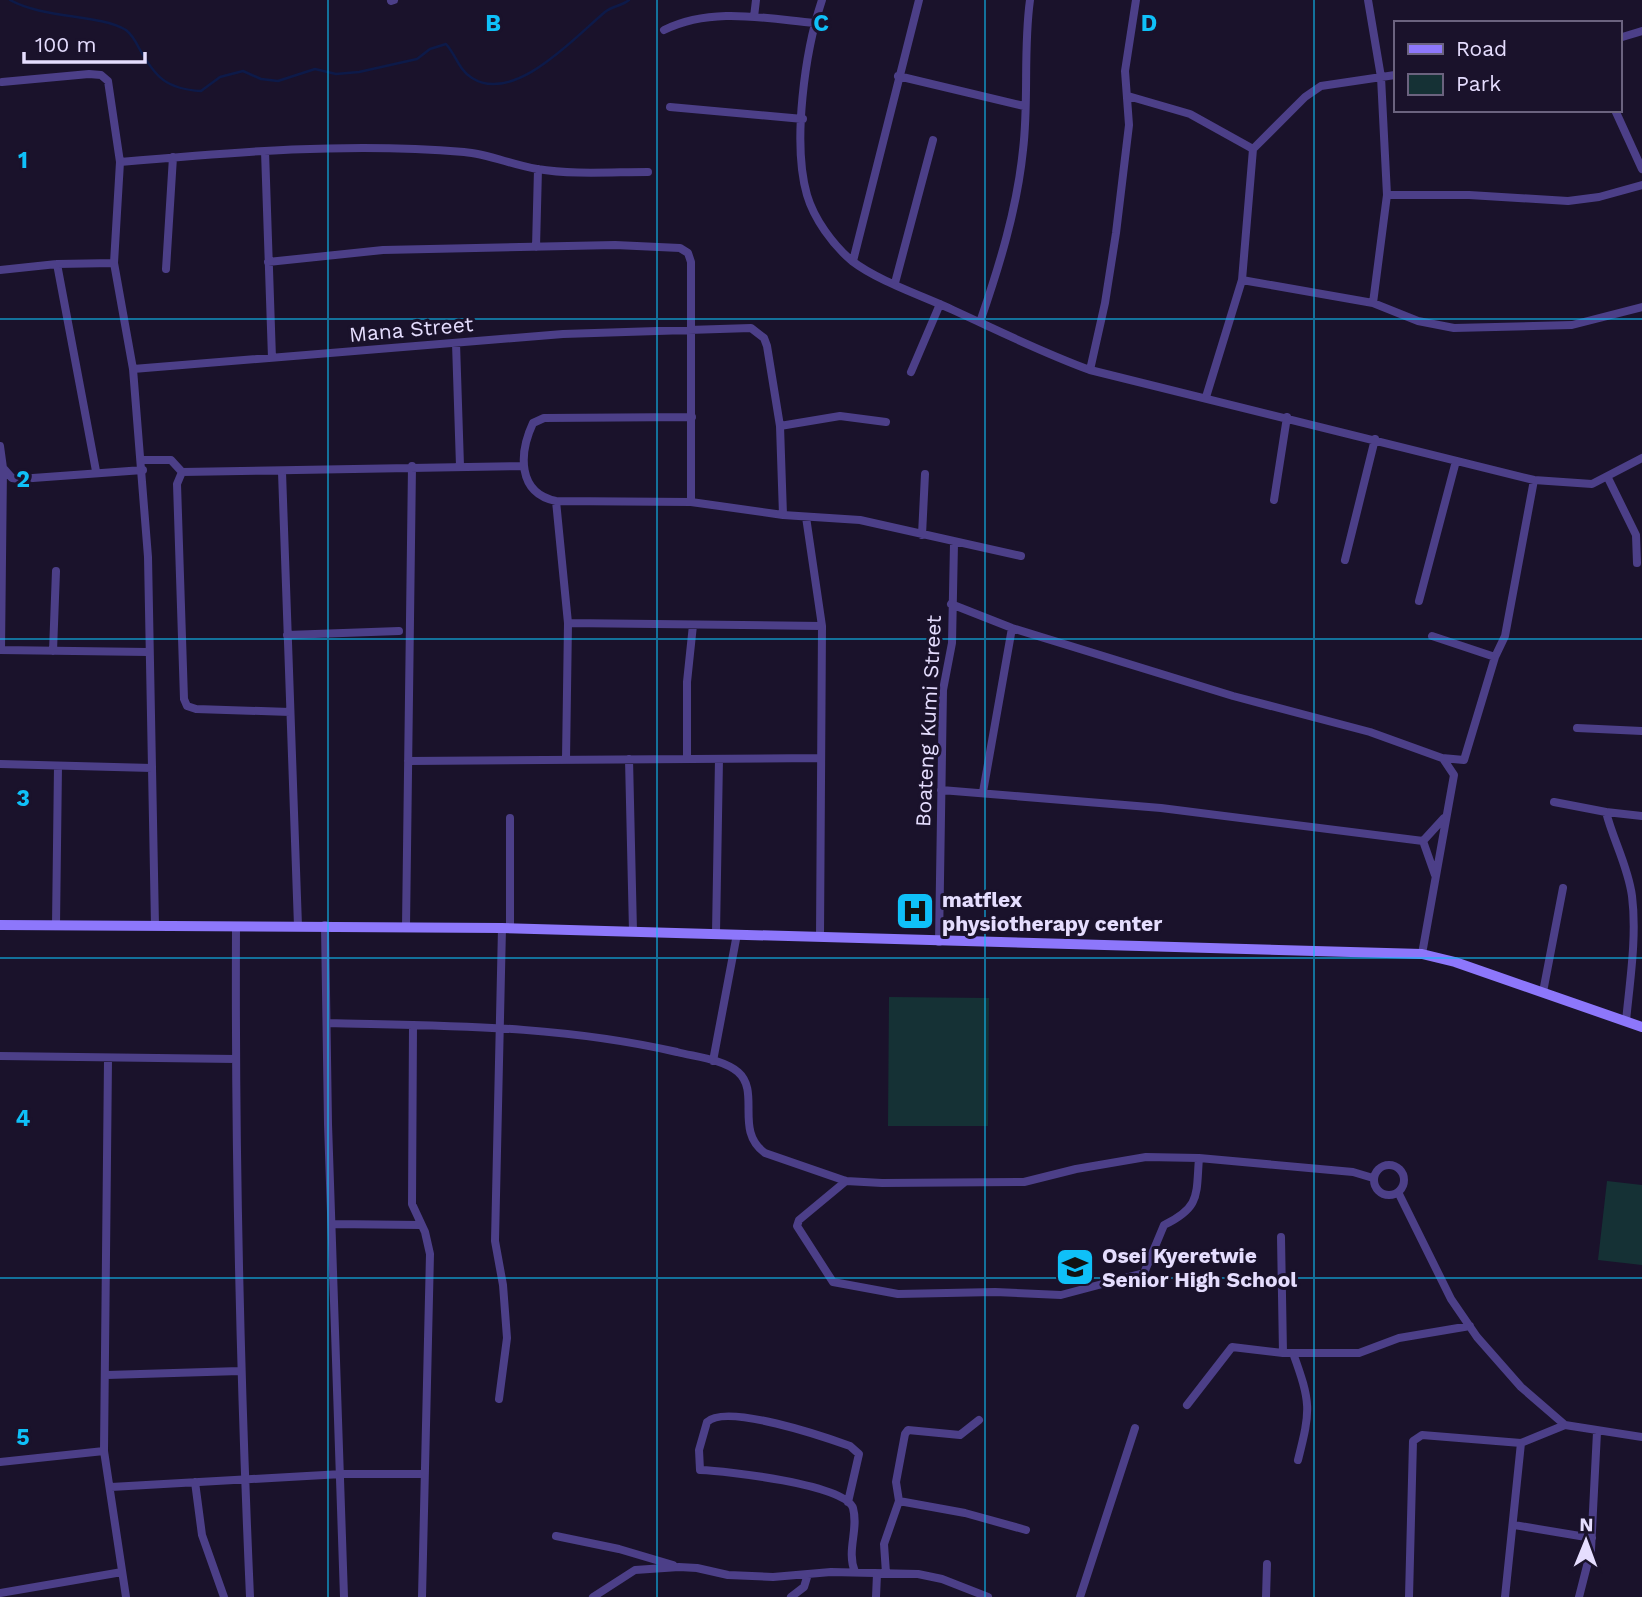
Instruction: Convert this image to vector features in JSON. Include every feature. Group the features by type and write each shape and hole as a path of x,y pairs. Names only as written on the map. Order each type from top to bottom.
{"street":[{"path":"754,17 756,0"},
{"path":"822,0 814,23 805,73 801,162 807,197 834,243 853,261 1034,349 1090,370 1534,480 1592,484 1642,458"},
{"path":"853,261 919,0"},
{"path":"980,322 998,270 1024,150 1024,61 1030,0"},
{"path":"1090,370 1116,233 1129,125 1125,71 1136,0"},
{"path":"1368,0 1381,77 1387,195 1373,303"},
{"path":"664,30 684,20 714,15 814,23"},
{"path":"1621,37 1642,31"},
{"path":"2,82 101,75 108,82 120,162 114,262 133,369 148,557 155,926"},
{"path":"1206,397 1242,281 1254,149 1305,97 1321,86 1394,75"},
{"path":"898,76 1024,106"},
{"path":"1128,96 1190,114 1254,149"},
{"path":"670,107 803,119"},
{"path":"1616,112 1642,169"},
{"path":"895,283 933,140"},
{"path":"120,162 265,151 389,149 467,152 538,169 592,173 648,172"},
{"path":"265,151 272,358"},
{"path":"166,269 173,158"},
{"path":"536,247 538,169"},
{"path":"1387,195 1469,195 1568,201 1599,197 1642,185"},
{"path":"268,262 383,250 615,245 680,248 688,253 691,262 691,502"},
{"path":"0,270 114,262"},
{"path":"57,264 96,471"},
{"path":"1242,281 1373,303 1418,321 1454,328 1572,325 1642,307"},
{"path":"911,372 940,304"},
{"name":"Mana Street","path":"133,369 456,343 751,328 764,338 780,426 783,515"},
{"path":"456,343 460,466"},
{"path":"780,426 840,416 886,422"},
{"path":"692,417 544,418 533,423 526,438 523,466 528,486 542,498 556,501 691,502 783,515 860,520 1021,556"},
{"path":"1274,500 1287,417"},
{"path":"1345,560 1375,439"},
{"path":"0,446 1,650 148,652"},
{"path":"142,460 171,460 182,472 523,466"},
{"path":"1419,601 1456,461"},
{"path":"406,927 412,466"},
{"path":"2,468 12,478 143,470"},
{"path":"182,472 177,484 184,699 187,706 196,709 290,712"},
{"path":"282,472 298,926"},
{"path":"922,535 925,474"},
{"path":"1608,478 1636,535 1637,563"},
{"path":"951,604 1012,628 1233,696 1370,732 1442,758 1464,760 1495,657 1505,636 1534,480"},
{"path":"556,501 568,623 566,759"},
{"path":"806,517 822,626 820,937"},
{"name":"Boateng Kumi Street","path":"939,942 943,690 952,643 954,543"},
{"path":"53,651 56,571"},
{"path":"568,623 822,626"},
{"path":"687,758 687,682 693,625"},
{"path":"983,792 1012,628"},
{"path":"287,635 399,631"},
{"path":"1432,636 1495,657"},
{"path":"1577,728 1642,731"},
{"path":"408,761 821,758"},
{"path":"1422,954 1454,775 1442,758"},
{"path":"629,759 633,931"},
{"path":"716,933 719,759"},
{"path":"0,764 152,768"},
{"path":"56,925 58,766"},
{"path":"941,790 1161,808 1423,841"},
{"path":"1554,802 1642,816"},
{"path":"1606,812 1620,847 1632,896 1632,952 1626,1021"},
{"path":"1423,841 1446,816"},
{"path":"499,1399 507,1339 503,1284 495,1241 498,1028 506,928 510,818"},
{"path":"1423,841 1436,876"},
{"path":"1543,992 1563,888"},
{"path":"1632,896 1642,898"},
{"path":"0,925 506,928 1422,954 1455,962 1642,1027"},
{"path":"325,925 344,1597"},
{"path":"236,927 240,1371 250,1597"},
{"path":"713,1061 737,934"},
{"path":"328,1023 498,1028 589,1035 713,1061 736,1070 745,1080 750,1137 755,1146 765,1153 846,1181 882,1184 1024,1182 1109,1162 1146,1157 1199,1158 1353,1172 1373,1178"},
{"path":"413,1025 412,1204 430,1254 422,1597"},
{"path":"0,1056 108,1060 236,1059"},
{"path":"108,1060 107,1375 104,1451 126,1597"},
{"path":"846,1181 799,1220 797,1226 833,1282 898,1294 1062,1295 1143,1273 1164,1225 1186,1214 1195,1204 1199,1158"},
{"path":"1384,1165 1397,1166 1404,1177 1398,1192 1390,1195 1381,1193 1375,1187 1373,1178 1377,1170 1384,1165"},
{"path":"1398,1192 1451,1299 1521,1387 1565,1425 1642,1437"},
{"path":"332,1224 421,1225"},
{"path":"1281,1237 1288,1353 1307,1391 1309,1407 1298,1460"},
{"path":"1186,1405 1232,1347 1288,1353 1359,1353 1399,1338 1470,1326"},
{"path":"107,1375 240,1371"},
{"path":"848,1502 859,1454 850,1446 764,1421 716,1416 707,1422 699,1450 699,1470 816,1488 841,1496 853,1507 849,1556 855,1572"},
{"path":"876,1597 884,1544 899,1501 896,1482 908,1430 960,1435 979,1420"},
{"path":"1409,1597 1413,1441 1422,1435 1521,1443 1565,1425"},
{"path":"1080,1597 1135,1428"},
{"path":"1579,1597 1592,1538 1597,1432"},
{"path":"1505,1597 1521,1443"},
{"path":"0,1462 104,1451"},
{"path":"111,1487 342,1474 424,1474"},
{"path":"195,1482 202,1535 224,1597"},
{"path":"899,1501 965,1513 1026,1530"},
{"path":"1514,1525 1592,1538"},
{"path":"556,1536 619,1549 679,1567"},
{"path":"1266,1597 1267,1563"},
{"path":"593,1597 635,1570 679,1567 728,1575 855,1572 918,1574 942,1579 988,1597"},
{"path":"0,1593 122,1572"},
{"path":"791,1597 804,1587 808,1574"}],"green space":[{"path":"889,997 989,998 988,1126 888,1126"},
{"path":"1607,1181 1642,1185 1642,1265 1598,1260"}],"waterway":[{"path":"10,0 39,10 102,21 126,30 163,80 179,88 201,91 220,77 243,71 261,79 278,81 315,69 336,74 359,72 417,59 430,49 446,44 463,70 472,78 489,84 507,82 544,64 605,12 629,0"}],"place":[{"name":"matflex physiotherapy center","path":"915,911"},
{"name":"Osei Kyeretwie Senior High School","path":"1075,1267"}]}
